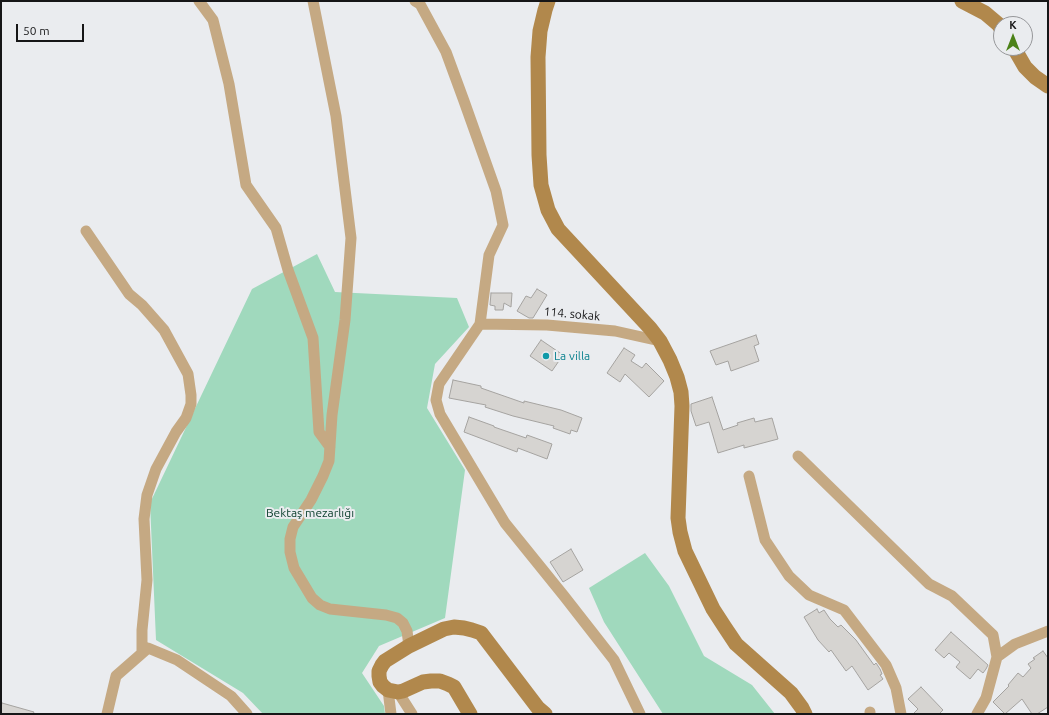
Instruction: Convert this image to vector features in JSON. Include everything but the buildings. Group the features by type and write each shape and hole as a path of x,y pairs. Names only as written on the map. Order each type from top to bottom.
{"street":[{"path":"199,1 213,20 229,84 246,185 276,228 288,270 313,338 318,432 330,447"},
{"path":"313,1 336,116 351,238 345,320 332,415 329,460 323,476 293,527 290,539 290,552 294,568 312,598 320,605 330,610 386,615 397,618 403,623 407,631 409,646"},
{"path":"415,1 420,4 446,52 496,191 503,224 489,255 480,324 439,384 436,400 440,414 505,523 614,660 640,714"},
{"path":"548,1 540,31 538,65 539,163 541,185 548,210 558,229 650,328 660,341 670,360 677,377 682,406 678,518 685,551 713,609 736,644 791,693 805,714"},
{"path":"962,1 985,13 993,20"},
{"path":"1019,56 1025,67 1048,86"},
{"path":"86,231 129,294 142,305 164,330 188,374 192,395 192,404 186,418 176,432 156,469 147,495 144,519 147,580 142,630 142,653"},
{"name":"114. sokak","path":"480,324 547,324 615,331 660,341"},
{"path":"798,456 928,584 952,596 993,634 997,657 986,698 976,714"},
{"path":"749,476 765,540 789,576 809,595 844,610 886,665 896,688 901,714"},
{"path":"412,714 393,691 383,686 380,682 379,671 385,661 409,646 444,629 454,627 481,633 538,708 545,714"},
{"path":"997,657 1015,644 1048,631"},
{"path":"107,714 116,676 148,648 177,660 231,696 247,714"},
{"path":"393,691 403,691 423,682 440,681 454,687 470,714"},
{"path":"391,714 393,691"}],"green space":[{"name":"Bektaş mezarlığı","path":"317,254 335,292 457,298 469,327 435,364 427,408 465,470 445,618 379,646 362,673 384,706 385,714 263,714 243,693 156,640 150,503 252,289"},
{"path":"645,553 669,586 704,656 752,685 775,714 663,714 604,622 589,588"}],"place":[{"name":"La villa","path":"546,356"}]}
